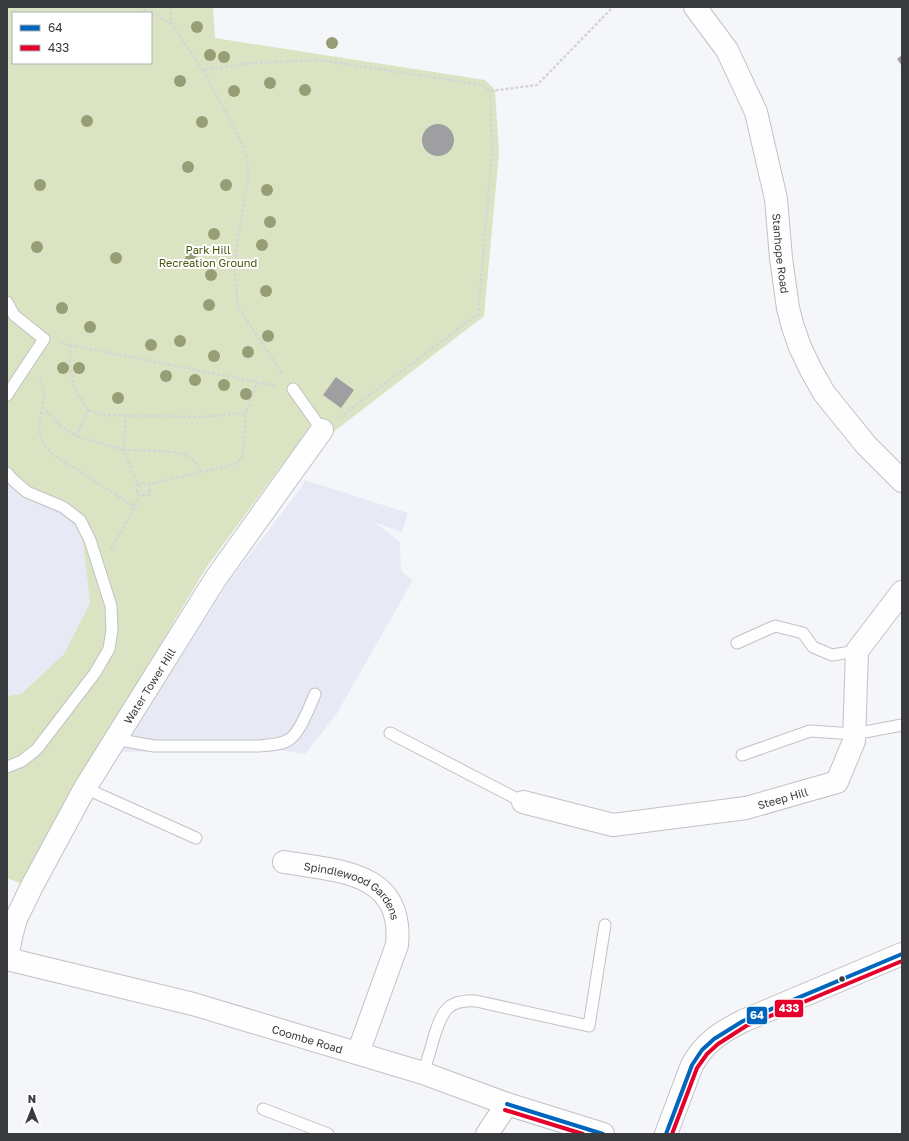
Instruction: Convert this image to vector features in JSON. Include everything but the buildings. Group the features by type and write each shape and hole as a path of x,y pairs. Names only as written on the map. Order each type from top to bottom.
{"street":[{"name":"Stanhope Road","path":"694,7 727,50 756,112 776,199 781,258 788,308 800,347 824,393 866,445 902,481"},
{"name":"Water Tower Hill","path":"7,958 16,919 32,886 85,788 216,578 322,430"},
{"path":"857,651 902,592"},
{"name":"Steep Hill","path":"523,802 613,826 746,808 837,782 854,741 857,651"},
{"name":"Spindlewood Gardens","path":"284,862 350,874 362,878 375,886 384,895 395,915 398,924 397,945 358,1053"},
{"path":"666,1134 692,1065 697,1056 712,1039 744,1022 902,954"},
{"name":"Coombe Road","path":"7,958 193,1004 423,1073 506,1104 603,1134"},
{"path":"487,1134 506,1104"}],"lane":[{"path":"7,302 14,315 44,339 7,395"},
{"path":"293,389 322,430"},
{"path":"7,473 27,492 63,506 80,520 90,540 111,606 112,629 109,649 95,673 38,749 22,761 7,767"},
{"path":"737,643 776,626 803,633 814,647 832,655 857,651"},
{"path":"115,739 154,746 259,746 277,744 291,739 301,725 315,694"},
{"path":"742,755 810,731 854,734 902,726"},
{"path":"390,733 523,802"},
{"path":"85,788 196,838"},
{"path":"423,1073 440,1017 452,1005 459,1002 476,1002 589,1026 605,925"},
{"path":"263,1109 328,1134"}],"path":[{"path":"139,7 149,12"},
{"path":"170,7 172,25"},
{"path":"490,91 537,85 613,7"},
{"path":"152,14 172,25 203,70 238,136 246,158 248,177 235,258 238,308 293,389"},
{"path":"203,70 250,63 320,60 483,85 490,91 492,152 478,314 322,430"},
{"path":"44,339 293,389"},
{"path":"70,345 70,368 76,389 88,410 105,415 126,416 200,417 246,413"},
{"path":"138,485 143,483 149,485 179,476 202,473 238,463 243,454 246,413 257,382"},
{"path":"44,392 39,431 44,444 51,453 135,506"},
{"path":"42,407 56,422 76,436 123,450 174,452 188,456 197,463 202,473"},
{"path":"76,436 88,410"},
{"path":"100,571 135,506 139,495 137,490 138,485 123,450 126,416"},
{"path":"139,495 149,495 149,485"}],"shaded area":[{"path":"305,480 408,513 402,532 374,522 400,542 401,571 413,580 336,715 305,754 279,750 122,752 230,580 301,488"},
{"path":"7,483 22,497 60,512 75,525 83,542 90,603 64,654 21,694 7,696"}],"green space":[{"name":"Park Hill Recreation Ground","path":"7,7 213,7 215,38 485,80 495,90 499,153 484,316 328,436 314,427 281,466 206,568 73,791 22,884 7,878 7,696 21,694 64,654 90,603 83,542 75,525 60,512 22,497 7,483"}],"transit line":[{"name":"64","path":"666,1134 692,1065 702,1050 714,1039 743,1021 902,954"},
{"name":"433","path":"672,1134 697,1068 707,1054 718,1044 746,1026 902,961"},
{"name":"64","path":"507,1104 603,1134"},
{"name":"433","path":"505,1110 583,1134"}]}
